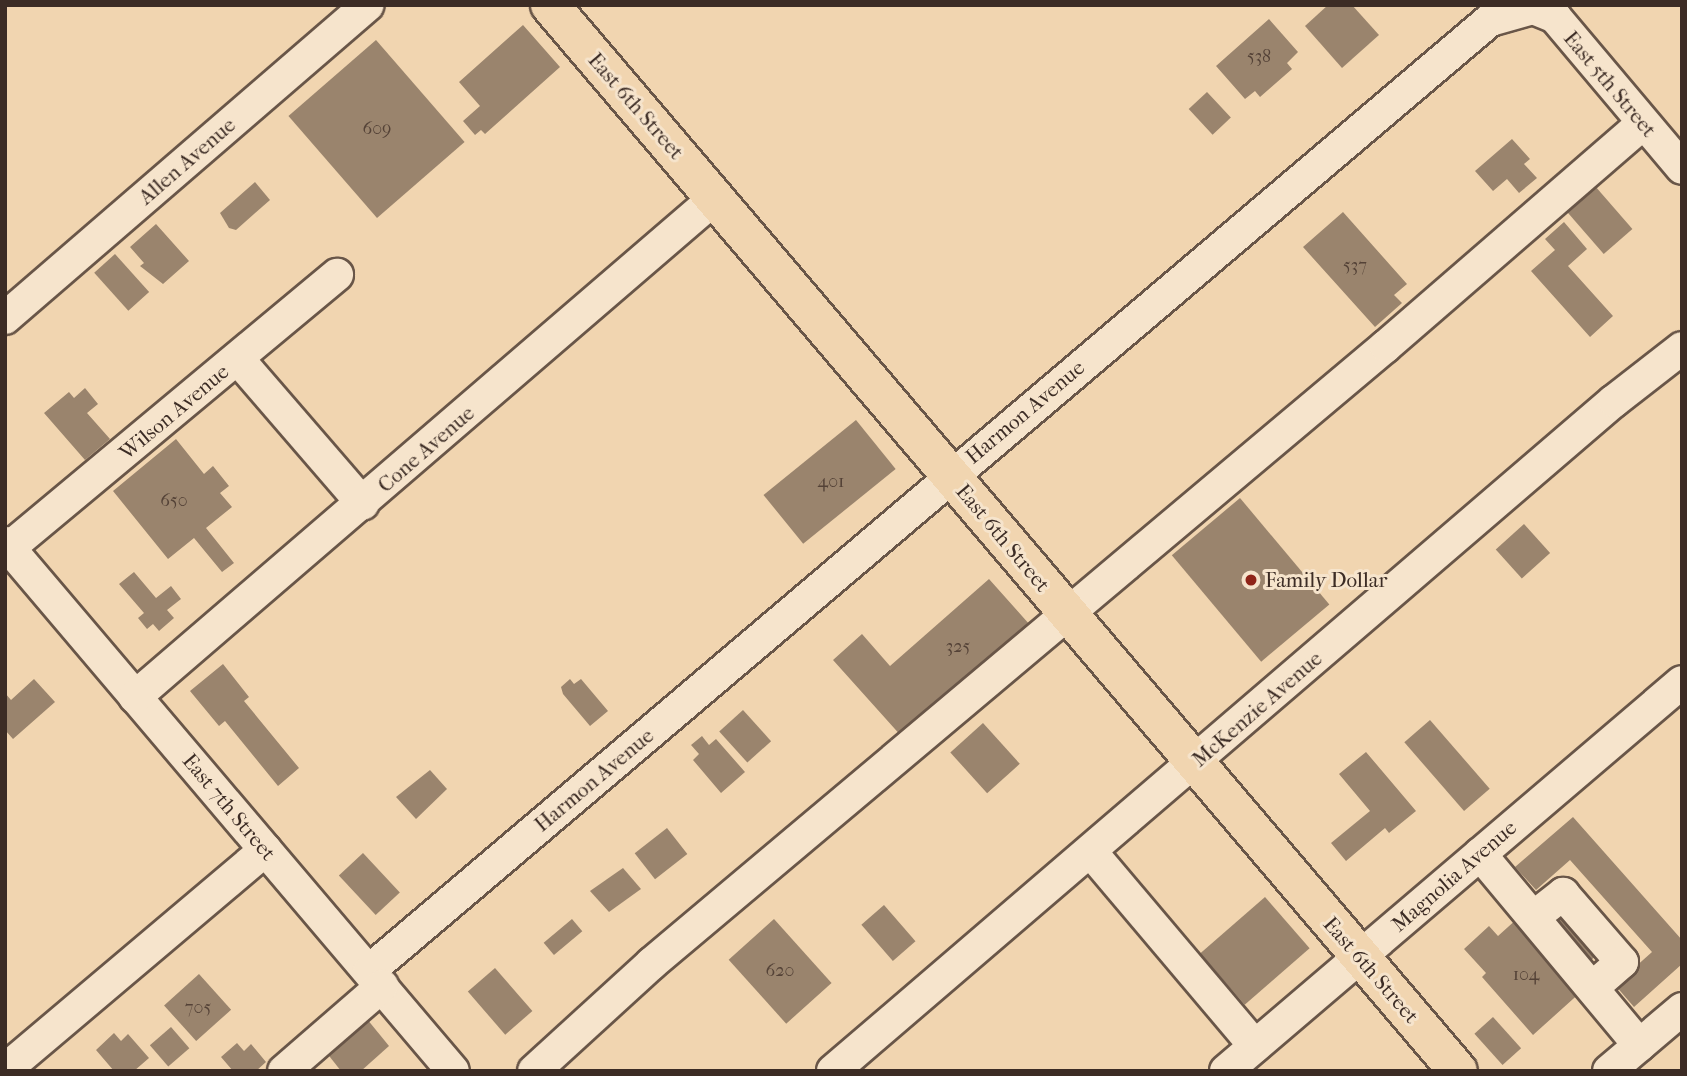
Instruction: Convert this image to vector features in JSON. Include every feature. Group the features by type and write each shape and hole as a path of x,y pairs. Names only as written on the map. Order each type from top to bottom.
{"main road":[{"name":"East 6th Street","path":"550,5 1458,1071"}],"street":[{"name":"Allen Avenue","path":"5,318 368,5"},
{"name":"East 5th Street","path":"1532,8 1555,17 1643,122 1678,155"},
{"name":"Harmon Avenue","path":"284,1071 375,978 950,476 1490,20 1532,8"},
{"path":"534,1071 650,964 1068,614 1643,122"},
{"name":"Cone Avenue","path":"135,697 715,198"},
{"name":"Wilson Avenue","path":"7,545 238,359 337,275"},
{"name":"McKenzie Avenue","path":"833,1071 1614,401 1682,348"},
{"path":"238,359 362,504"},
{"name":"East 7th Street","path":"7,545 453,1071"},
{"name":"Magnolia Avenue","path":"1226,1071 1682,682"},
{"path":"5,1070 265,850"},
{"path":"1091,852 1255,1046"},
{"path":"1480,854 1593,987 1624,1062 1682,1009"}],"building":[{"path":"1328,5 1352,5 1379,35 1342,68 1305,26"},
{"path":"1269,19 1298,52 1287,63 1292,69 1260,97 1255,91 1245,99 1216,66"},
{"path":"523,25 560,67 485,134 481,130 475,135 463,121 480,106 459,82"},
{"path":"376,40 465,142 377,218 288,116"},
{"path":"1207,92 1231,118 1213,135 1189,109"},
{"path":"1512,139 1530,159 1524,164 1537,178 1519,193 1507,179 1493,191 1475,171"},
{"path":"255,182 270,200 236,230 229,228 220,213"},
{"path":"1595,186 1632,229 1604,254 1566,211"},
{"path":"1343,212 1407,284 1394,295 1402,303 1375,327 1303,247"},
{"path":"1564,222 1587,249 1568,266 1613,316 1590,337 1531,271 1555,250 1545,239"},
{"path":"156,224 189,261 163,284 140,266 144,263 130,247"},
{"path":"115,254 149,292 128,311 94,273"},
{"path":"85,388 98,404 87,413 110,439 85,460 44,413 69,392 74,398"},
{"path":"856,420 896,469 803,544 764,495"},
{"path":"176,439 204,474 213,466 229,486 220,493 232,507 206,528 234,563 222,572 194,538 168,559 113,491"},
{"name":"Family Dollar","path":"1240,498 1329,604 1261,662 1172,555"},
{"path":"1524,524 1550,553 1522,578 1496,549"},
{"path":"134,572 156,598 171,586 181,599 167,610 174,618 159,631 153,624 147,629 138,618 144,613 119,584"},
{"path":"989,579 1030,625 903,738 833,660 862,634 890,666"},
{"path":"223,664 249,697 244,701 299,768 278,786 225,721 219,726 190,691"},
{"path":"34,679 55,702 13,739 5,730 5,693 11,700"},
{"path":"570,679 574,684 581,679 608,711 590,726 563,694 561,687"},
{"path":"743,710 771,741 747,763 719,731"},
{"path":"1430,720 1490,789 1464,811 1404,742"},
{"path":"983,723 1020,764 987,793 950,752"},
{"path":"702,736 709,745 716,739 745,772 721,793 693,760 699,754 691,745"},
{"path":"1366,752 1416,811 1389,833 1385,828 1346,861 1331,843 1370,811 1339,774"},
{"path":"430,770 447,789 416,819 396,797"},
{"path":"1573,817 1682,940 1682,964 1634,1007 1615,985 1652,952 1570,860 1536,890 1515,867"},
{"path":"667,828 687,854 655,879 635,853"},
{"path":"363,853 400,892 376,915 339,876"},
{"path":"623,868 641,889 609,912 590,891"},
{"path":"1265,897 1310,948 1245,1005 1200,953"},
{"path":"884,905 915,941 893,961 861,925"},
{"path":"1567,913 1601,951 1583,968 1548,930"},
{"path":"1518,918 1583,990 1533,1035 1482,977 1486,973 1464,949 1489,926 1498,936"},
{"path":"572,919 582,931 554,955 544,943"},
{"path":"774,919 832,983 786,1024 729,960"},
{"path":"495,968 532,1011 505,1035 468,992"},
{"path":"199,974 231,1010 196,1041 164,1005"},
{"path":"1493,1017 1521,1048 1503,1065 1474,1034"},
{"path":"367,1019 389,1046 361,1071 341,1071 326,1052"},
{"path":"171,1027 189,1048 168,1067 150,1045"},
{"path":"114,1033 121,1041 128,1034 149,1058 134,1071 114,1071 96,1050"},
{"path":"237,1043 244,1051 251,1044 266,1062 256,1071 233,1071 221,1057"}],"place":[{"name":"Family Dollar","path":"1251,580"}]}
